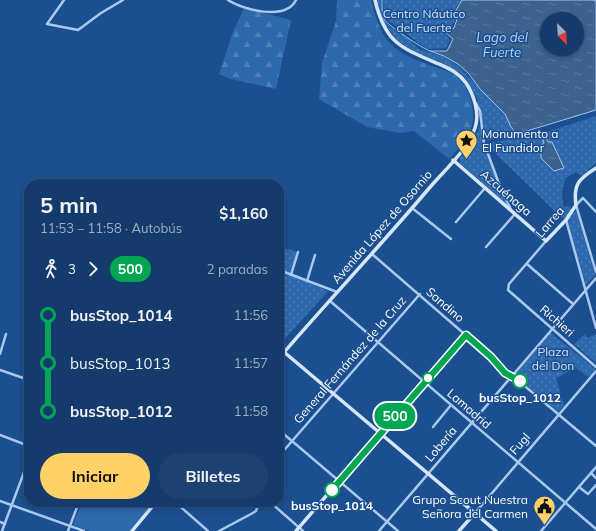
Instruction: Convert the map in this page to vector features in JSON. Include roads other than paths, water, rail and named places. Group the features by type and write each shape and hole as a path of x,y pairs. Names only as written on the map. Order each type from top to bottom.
{"main road":[{"name":"Avenida López de Osornio","path":"284,352 412,208 453,160 475,129 477,116 474,99 466,82 455,72 411,53 394,40 384,28 375,0"},
{"name":"Azcuénaga","path":"453,160 546,241"},
{"name":"Larrea","path":"546,241 566,220 576,205 576,185 596,168"},
{"path":"284,352 334,392 496,531"},
{"path":"298,529 381,432"},
{"path":"132,531 152,507"},
{"name":"Fugl","path":"459,531 475,513"}],"street":[{"path":"64,0 47,24 78,30 101,13 123,0"},
{"path":"230,0 244,8 265,12 281,11 295,1"},
{"path":"474,99 480,110 484,142 498,181 513,213 486,247"},
{"path":"456,222 485,188"},
{"path":"596,212 583,198 576,205 596,272"},
{"path":"412,208 451,239"},
{"path":"566,220 596,328"},
{"name":"Larrea","path":"508,287 546,241"},
{"path":"291,275 298,252"},
{"name":"Sandino","path":"372,254 491,357 505,373 511,375 596,446"},
{"path":"307,281 315,255"},
{"path":"526,264 573,304"},
{"path":"284,272 338,292"},
{"name":"Lobería","path":"379,531 511,375 595,281 596,278"},
{"name":"Richieri","path":"508,287 508,290 596,367"},
{"name":"General Fernández de la Cruz","path":"284,450 420,294"},
{"name":"Lamadrid","path":"330,301 596,529"},
{"path":"0,354 6,334"},
{"path":"381,432 466,335"},
{"path":"0,370 24,378"},
{"name":"Fugl","path":"475,513 596,371"},
{"path":"433,427 451,405"},
{"path":"0,434 24,444"},
{"path":"284,434 398,531"},
{"path":"541,531 596,467"},
{"path":"2,531 24,473"},
{"path":"591,473 596,478"},
{"path":"579,487 588,494 596,485"},
{"path":"0,501 84,531"},
{"path":"68,531 77,507"},
{"path":"182,507 208,531"},
{"path":"219,531 256,511 257,507"},
{"path":"275,507 298,529 303,531"},
{"path":"0,522 5,524"}],"water":[{"name":"Lago del Fuerte","path":"462,0 596,1 596,110 517,134 511,127 505,114 480,89 469,74 458,64 444,56 430,51 447,51 453,39 445,32 454,28 457,19 452,17"},
{"path":"546,138 548,142 552,142 564,168 554,171 541,158 541,145 544,143 543,139"}],"waterway":[{"path":"382,0 384,19 391,26 430,51"},
{"path":"542,134 544,139"}],"place":[{"name":"Monumento a El Fundidor","path":"466,160"},
{"name":"busStop_1012","path":"520,381"},
{"name":"busStop_1014","path":"332,490"},
{"name":"Grupo Scout Nuestra Señora del Carmen","path":"544,526"}],"park label":[{"name":"Centro Náutico del Fuerte","path":"424,21"},
{"name":"Plaza del Don","path":"553,359"}]}
